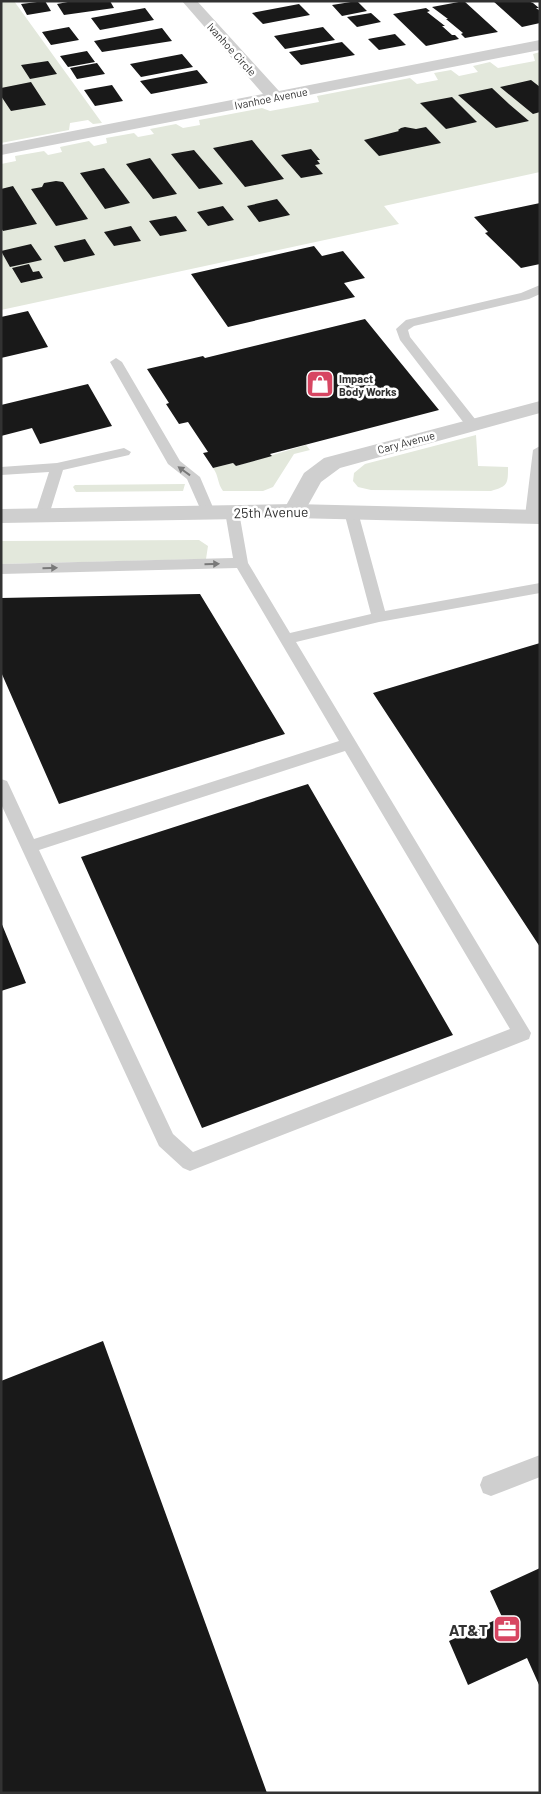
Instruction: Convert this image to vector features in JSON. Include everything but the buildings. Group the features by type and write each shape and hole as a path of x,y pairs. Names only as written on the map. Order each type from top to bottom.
{"street":[{"name":"Ivanhoe Circle","path":"189,1 275,97"},
{"name":"Ivanhoe Avenue","path":"1,150 540,45"},
{"name":"Cary Avenue","path":"294,511 312,478 332,463 540,407"},
{"name":"25th Avenue","path":"1,516 294,511 536,516"}],"lane":[{"path":"472,424 404,337 402,329 410,323 525,296 540,289"},
{"path":"116,362 175,464 193,476 208,512"},
{"path":"536,516 540,450"},
{"path":"1,471 57,467 124,452"},
{"path":"42,515 57,467"},
{"path":"1,785 166,1140 190,1162 522,1032 241,564 232,512"},
{"path":"352,512 379,617"},
{"path":"1,570 241,564"},
{"path":"286,639 379,617 540,588"},
{"path":"29,847 349,744"},
{"path":"491,1485 540,1466"}],"shaded area":[{"path":"1,1 14,1 102,123 93,124 88,120 70,123 69,130 1,143"},
{"path":"540,52 540,172 384,206 399,224 1,310 1,164 16,161 15,156 44,151 48,155 62,152 60,147 89,141 94,146 107,143 106,138 134,133 138,137 154,134 150,129 176,124 183,128 200,125 199,120 262,108 270,111 319,102 317,96 410,78 417,84 438,80 434,73 451,70 459,76 478,72 473,66 490,62 498,68 535,61 533,54"},
{"path":"476,435 478,466 508,467 506,484 501,488 491,491 371,490 358,487 353,481 354,473 365,464"},
{"path":"306,445 310,450 294,454 273,487 263,491 223,491 213,468 233,463 236,466"},
{"path":"185,484 183,491 76,492 73,487 75,485"},
{"path":"199,540 208,546 206,559 1,564 1,541"}],"place":[{"name":"Impact Body Works","path":"320,384"},
{"name":"AT&T","path":"507,1629"}]}
